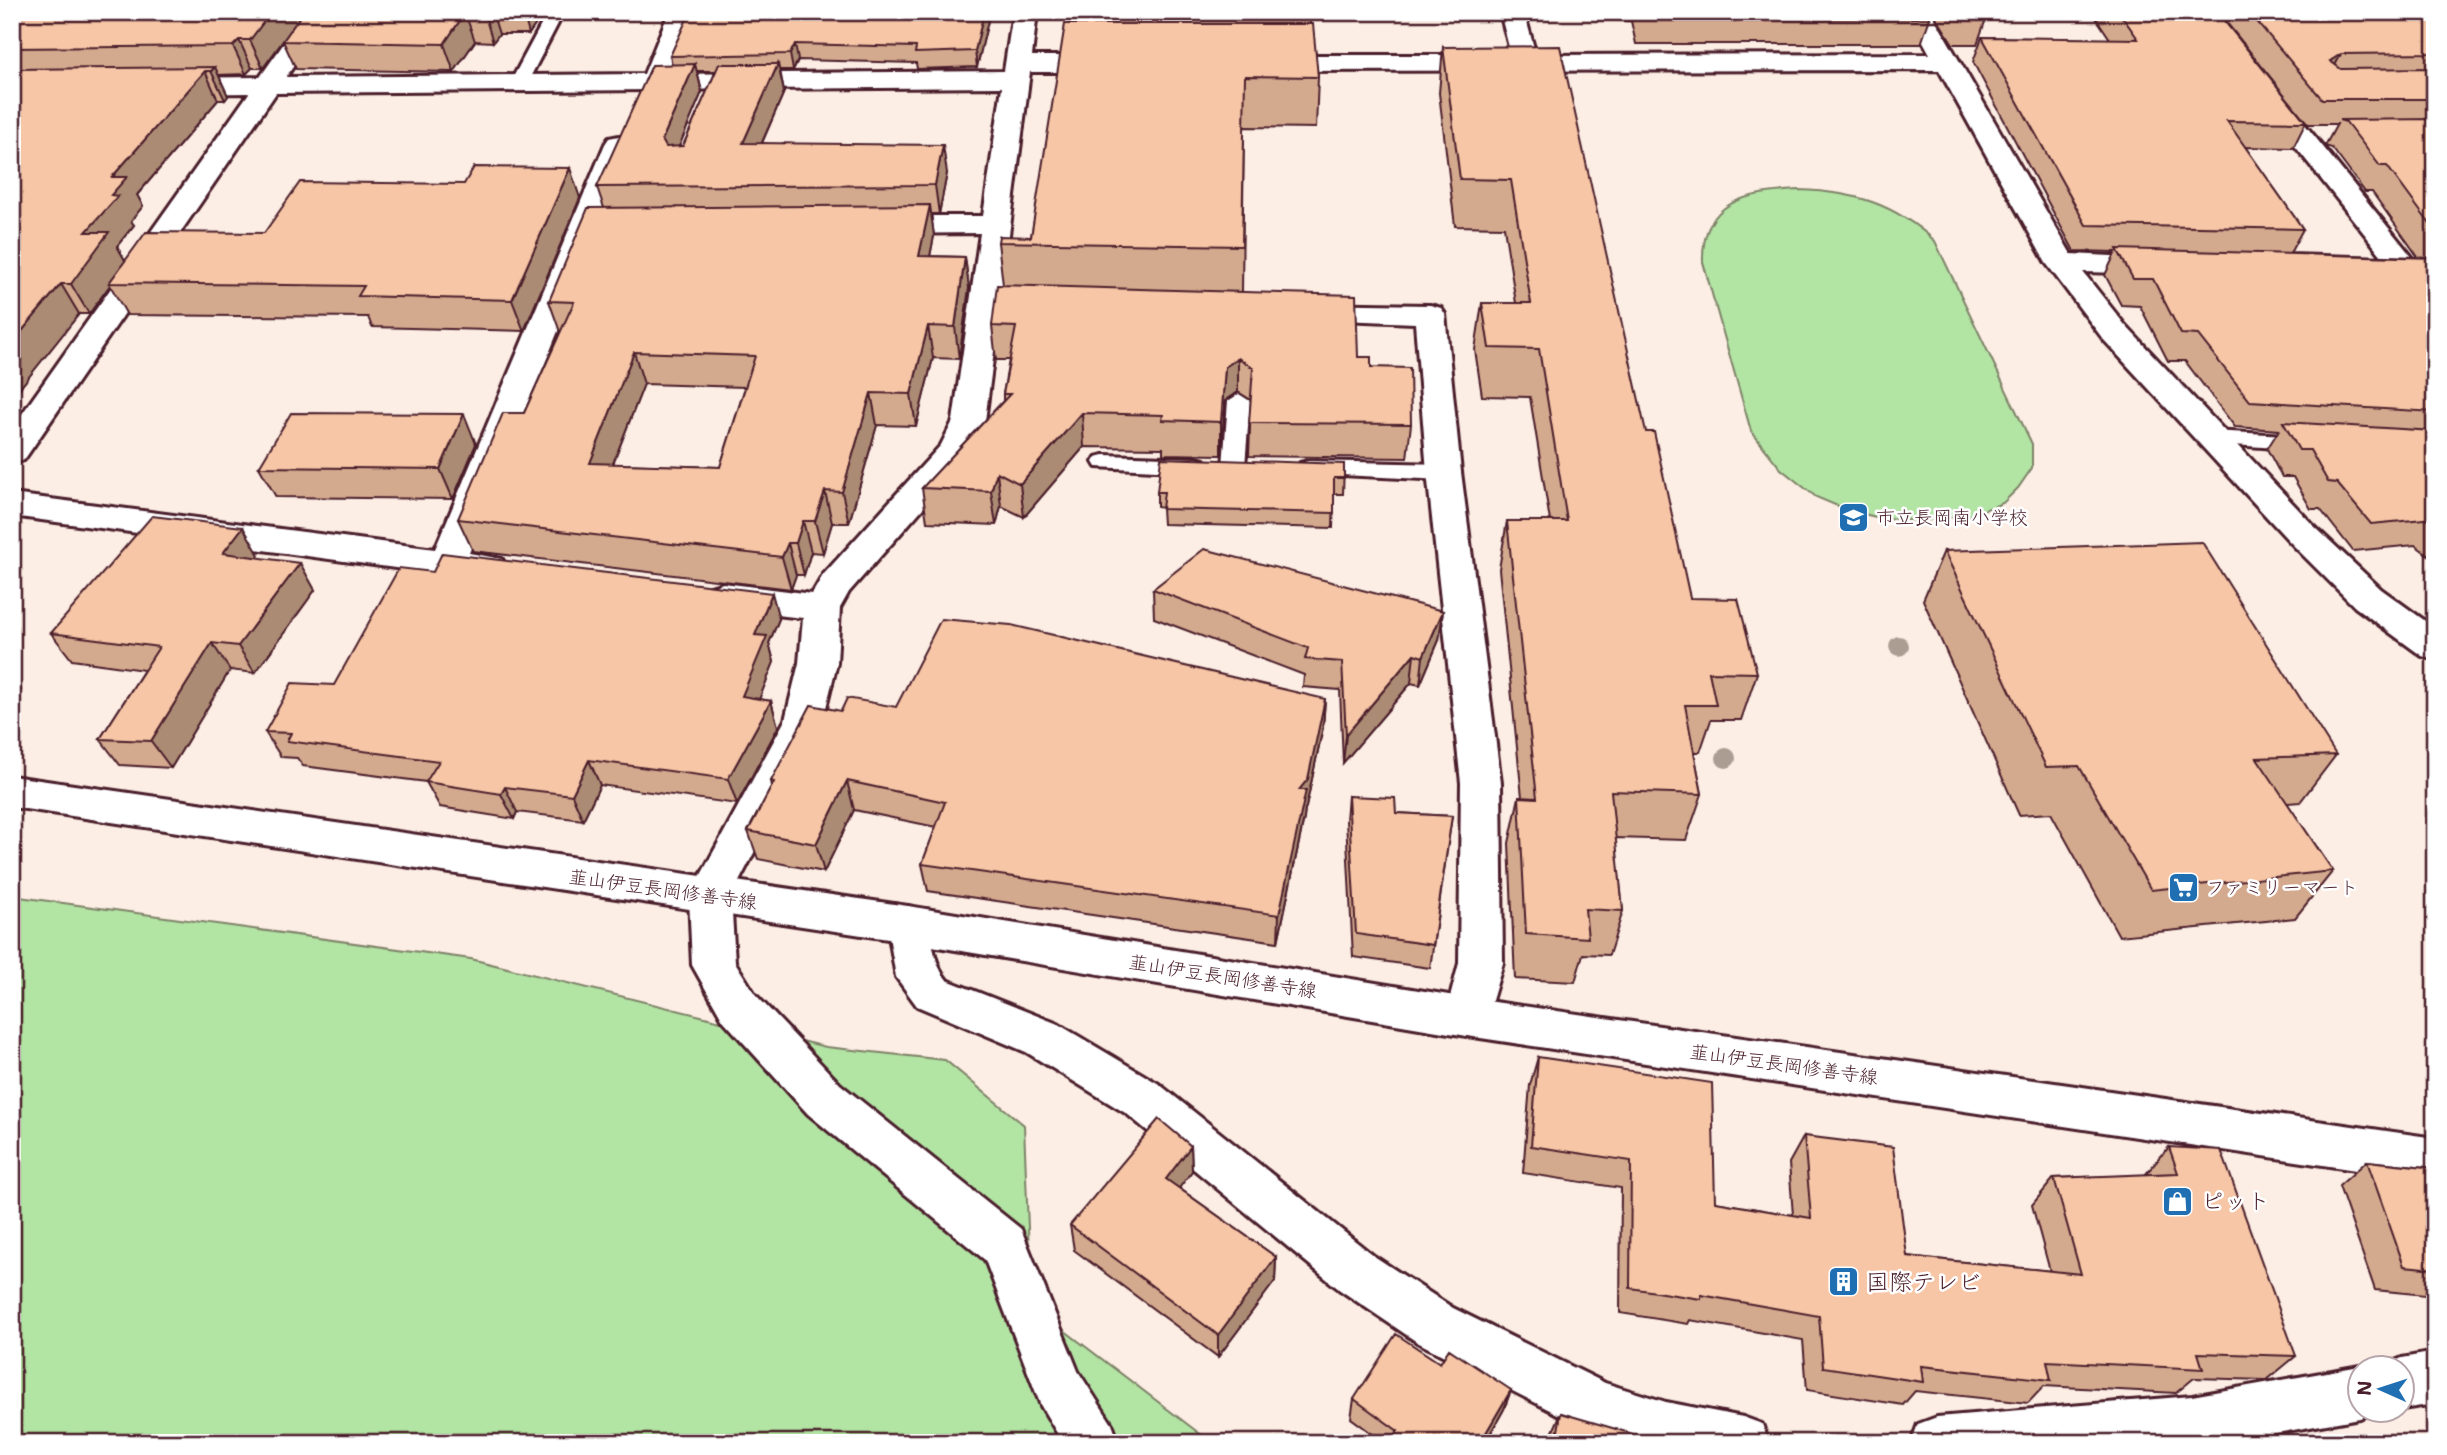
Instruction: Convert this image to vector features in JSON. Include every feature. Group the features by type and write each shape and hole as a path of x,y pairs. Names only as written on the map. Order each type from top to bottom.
{"street":[{"path":"12,452 319,12"},
{"path":"447,563 598,227 640,97 681,12"},
{"path":"1025,12 997,224 1000,307 969,421 955,450 836,584 822,608 818,663 804,720 710,897 714,965 739,1007 824,1099 1004,1245 1059,1388 1093,1443"},
{"path":"1512,12 1525,62"},
{"path":"1919,12 2061,263 2114,332 2302,534 2359,589 2435,647"},
{"path":"2200,12 2299,135 2421,269"},
{"path":"1237,63 1949,62"},
{"path":"148,86 519,83 640,97 715,88 1141,63"},
{"path":"2299,135 2326,135"},
{"path":"859,225 997,224"},
{"path":"2061,263 2185,265"},
{"path":"2365,268 2421,269"},
{"path":"1278,312 1430,314 1444,472 1481,783 1481,963 1467,1017"},
{"path":"12,505 517,571"},
{"path":"697,593 822,608"},
{"name":"韮山伊豆長岡修善寺線","path":"12,791 710,897 908,924 1467,1017 2435,1160"},
{"path":"908,924 918,977 932,993 1042,1038 1143,1099 1357,1273 1435,1325 1597,1407 1666,1428 1743,1443"},
{"path":"2416,1381 2435,1378"},
{"path":"1937,1443 2192,1422 2346,1394"}],"lane":[{"path":"519,83 556,12"},
{"path":"1234,466 1239,401"},
{"path":"2211,438 2331,444"},
{"path":"1104,462 1262,467"},
{"path":"1290,467 1444,472"}],"green space":[{"path":"1799,190 1838,193 1872,202 1904,217 1935,241 2032,444 2032,468 2003,503 1968,516 1917,521 1876,517 1847,510 1816,497 1781,469 1751,431 1703,262 1704,241 1710,225 1719,213 1731,204 1762,194"},
{"path":"12,896 471,959 826,1047 945,1060 1024,1125 1031,1305 1212,1443 12,1443"}],"building":[{"path":"12,12 271,12 250,40 239,40 233,46 12,48"},
{"path":"303,12 485,12 465,13 444,44 283,41"},
{"path":"690,12 984,12 975,51 915,53 916,47 795,44 790,54 670,56"},
{"path":"1639,12 1926,12 1930,18 1641,19"},
{"path":"1957,12 1982,12 1986,19 1961,19"},
{"path":"2119,12 2217,12 2306,122 2227,121 2303,229 2086,225 1982,37 2138,39"},
{"path":"2249,12 2435,12 2435,53 2341,54 2330,61 2341,69 2435,68 2435,99 2322,99"},
{"path":"1065,24 1313,24 1318,77 1245,76 1242,246 998,242 999,236 1031,237"},
{"path":"1560,46 1646,432 1654,432 1690,598 1738,599 1757,673 1709,672 1716,705 1685,705 1702,794 1611,791 1623,911 1585,909 1588,938 1526,934 1519,797 1537,798 1507,521 1567,521 1539,349 1489,348 1482,303 1531,303 1511,180 1460,179 1443,47"},
{"path":"695,64 662,140 666,147 683,146 719,64 778,64 743,143 943,145 935,185 597,187 652,65"},
{"path":"215,67 211,71 205,71 112,177 127,177 111,195 118,196 86,232 109,232 71,284 61,284 12,343 12,69"},
{"path":"2435,119 2435,231 2387,166 2380,166 2346,122 2339,120"},
{"path":"474,167 570,168 512,300 358,296 364,286 109,283 146,232 264,233 300,182 464,184"},
{"path":"930,205 919,256 965,257 955,327 928,326 911,394 871,393 842,492 825,491 815,521 803,521 796,543 788,543 782,557 458,519 503,413 524,413 574,302 549,301 588,208","holes":["634,352 755,356 720,467 590,463"]},
{"path":"2117,249 2435,258 2435,412 2250,401 2198,335 2181,334 2153,279 2133,279"},
{"path":"997,285 1356,295 1358,357 1371,357 1371,367 1410,368 1411,424 1249,423 1253,368 1238,358 1225,367 1221,422 1162,420 1163,415 1082,413 1020,484 997,472 991,491 922,488 1010,394 1003,394 1016,327 992,326"},
{"path":"291,413 464,414 440,469 259,467"},
{"path":"2283,422 2435,431 2435,518 2371,524 2337,483 2328,482 2310,450 2299,450"},
{"path":"1161,458 1344,464 1344,478 1334,478 1334,513 1162,509 1164,492 1157,492"},
{"path":"152,516 243,527 223,553 300,563 238,646 212,643 151,741 100,739 159,647 51,633"},
{"path":"2202,542 2336,755 2257,758 2333,871 2151,890 2079,766 2046,767 1944,551"},
{"path":"1204,549 1443,611 1423,657 1414,654 1346,735 1342,662 1305,659 1308,648 1153,589"},
{"path":"442,553 772,593 755,635 767,636 742,696 771,701 728,779 589,760 572,795 505,787 501,794 426,782 439,761 287,741 291,733 265,732 292,683 334,685 399,568 433,572"},
{"path":"941,619 1011,625 1325,699 1308,779 1299,790 1306,790 1279,915 922,864 945,802 847,781 816,844 748,831 811,705 841,711 847,698 896,707"},
{"path":"1348,796 1395,798 1396,813 1452,816 1433,945 1356,934"},
{"path":"1538,1057 1712,1083 1715,1202 1811,1218 1804,1136 1893,1147 1907,1256 2081,1274 2054,1178 2178,1173 2169,1147 2221,1150 2296,1356 2198,1353 2203,1369 2047,1361 2051,1380 1921,1366 1923,1382 1823,1367 1819,1316 1701,1295 1701,1299 1630,1288 1631,1161 1531,1146"},
{"path":"1159,1119 1191,1146 1166,1179 1276,1257 1218,1335 1070,1225"},
{"path":"2367,1161 2435,1168 2435,1269 2404,1266"},
{"path":"1396,1334 1440,1363 1449,1349 1511,1390 1480,1443 1390,1443 1398,1431 1354,1399"},
{"path":"1561,1413 1650,1439 1649,1443 1556,1443"}],"place":[{"name":"市立長岡南小学校","path":"1853,517"},
{"name":"ファミリーマート","path":"2183,887"},
{"name":"ピット","path":"2178,1201"},
{"name":"国際テレビ","path":"1843,1282"}]}
